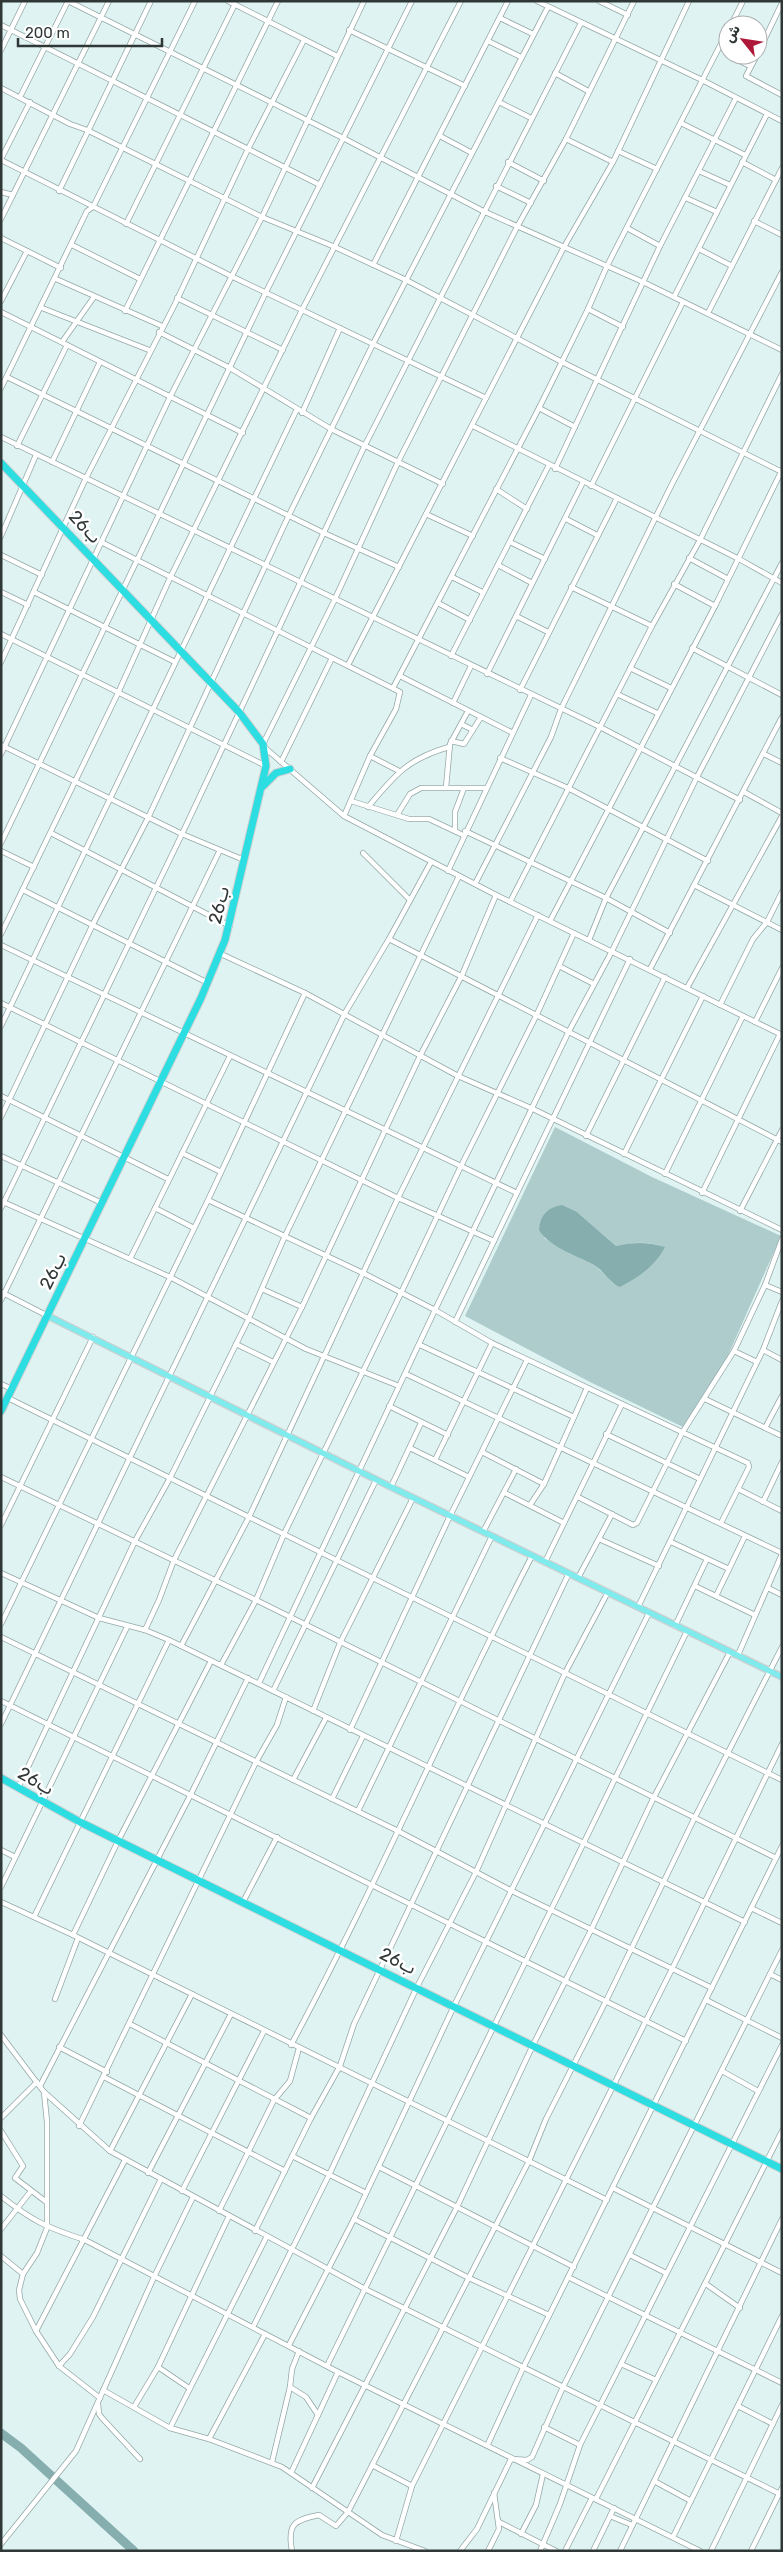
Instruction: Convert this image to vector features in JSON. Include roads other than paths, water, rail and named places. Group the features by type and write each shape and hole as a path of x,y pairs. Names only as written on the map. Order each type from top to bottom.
{"highway":[{"name":"26ب","path":"1,463 64,526 239,712 264,746 266,766 230,926 220,954 208,983 85,1240 1,1411"},
{"path":"262,787 276,773 290,769"},
{"name":"26ب","path":"1,1778 18,1790 80,1822 782,2169"}],"main road":[{"path":"48,1316 93,1337 209,1398 782,1677"}],"street":[{"path":"1,50 25,1"},
{"path":"20,97 68,1 169,50 271,104 343,138 418,179 483,211 643,282 782,350"},
{"path":"1,218 109,1"},
{"path":"59,191 151,1"},
{"path":"2,384 7,378 42,308 88,212 93,207 124,148 146,97 195,1"},
{"path":"228,1 268,23 337,56"},
{"path":"125,311 278,1"},
{"path":"1,754 3,745 47,657 170,397 262,217 364,1"},
{"path":"1,842 106,628 136,561 266,292 412,1"},
{"path":"1,934 118,693 170,578 195,531 302,310 461,1"},
{"path":"374,265 508,1"},
{"path":"537,1 702,80 782,121"},
{"path":"598,1 628,15"},
{"path":"634,1 566,139 517,226 398,462 264,746 344,816 496,896 630,959 781,1035 702,1193"},
{"path":"348,665 473,426 516,338 564,247 613,162 689,1"},
{"path":"736,15 743,1"},
{"path":"768,32 782,3"},
{"path":"126,224 157,165 235,4"},
{"path":"1,1116 69,978 93,924 148,818 331,429 450,194 548,7"},
{"path":"500,18 533,34"},
{"path":"1,1208 182,834 407,359 581,23"},
{"path":"1,25 320,185"},
{"path":"350,30 465,86"},
{"path":"1,662 86,478 177,298 248,149 304,40"},
{"path":"488,41 521,57"},
{"path":"393,688 539,408 626,228 718,50"},
{"path":"750,66 746,74 747,77 780,94 782,87"},
{"path":"555,73 588,91"},
{"path":"1,88 70,124 87,130 262,217 335,247 406,280 562,362 782,471 715,606 657,713 641,748 550,921"},
{"path":"555,469 660,246 736,98"},
{"path":"30,102 1,159 59,191 486,398"},
{"path":"499,102 531,118"},
{"path":"674,297 767,114"},
{"path":"681,123 745,155"},
{"path":"440,136 472,153"},
{"path":"566,139 613,162"},
{"path":"618,152 657,169"},
{"path":"508,162 544,181"},
{"path":"742,162 776,180"},
{"path":"708,313 782,168"},
{"path":"699,171 730,185"},
{"path":"496,186 531,203"},
{"path":"1,192 14,194"},
{"path":"686,198 716,212"},
{"path":"754,221 782,235"},
{"path":"626,228 660,246"},
{"path":"1,238 61,268"},
{"path":"72,245 140,278"},
{"path":"700,249 732,266"},
{"path":"1,301 27,251"},
{"path":"475,884 493,845 551,737 561,709 700,429 782,272"},
{"path":"56,279 162,326"},
{"path":"17,446 43,396 64,343 94,297"},
{"path":"177,298 283,350"},
{"path":"591,486 683,302"},
{"path":"42,308 150,350"},
{"path":"588,309 623,327"},
{"path":"1,312 243,433"},
{"path":"302,413 340,328"},
{"path":"159,332 230,368 331,429 443,484"},
{"path":"52,462 100,362"},
{"path":"510,902 674,584 700,540 782,374"},
{"path":"7,378 324,533 399,567"},
{"path":"539,408 575,427"},
{"path":"1,1026 297,409"},
{"path":"473,426 555,469 739,559 782,583"},
{"path":"1,437 334,601 600,727 740,800"},
{"path":"1,536 36,455"},
{"path":"452,656 482,592 498,565 549,465"},
{"path":"487,674 583,482"},
{"path":"496,490 527,508"},
{"path":"520,690 617,498"},
{"path":"426,514 473,536"},
{"path":"566,519 598,535"},
{"path":"101,542 206,597 400,692 401,696 370,756 344,816"},
{"path":"510,542 544,558"},
{"path":"1,555 42,575"},
{"path":"689,558 728,579"},
{"path":"589,940 606,898 782,563"},
{"path":"498,565 532,583"},
{"path":"452,577 482,592"},
{"path":"674,584 715,606"},
{"path":"571,587 652,626"},
{"path":"1,592 28,605"},
{"path":"34,592 175,662"},
{"path":"438,603 470,620"},
{"path":"259,1684 291,1619 358,1471 420,1345 434,1310 533,1109 568,1033 612,951 697,777 782,614"},
{"path":"516,616 548,632"},
{"path":"1,634 152,711 224,744 266,766"},
{"path":"692,648 782,695"},
{"path":"281,762 332,658"},
{"path":"453,704 471,666"},
{"path":"630,668 671,688"},
{"path":"400,676 513,733"},
{"path":"617,694 657,713"},
{"path":"448,871 464,833 531,695"},
{"path":"446,787 449,747 468,711"},
{"path":"452,740 463,744 480,717"},
{"path":"650,969 782,717"},
{"path":"461,724 473,730"},
{"path":"3,745 148,818 245,861"},
{"path":"368,807 399,771 433,752 449,747"},
{"path":"764,754 782,763"},
{"path":"370,756 399,771"},
{"path":"500,758 568,788 708,860"},
{"path":"397,815 415,791 430,787 486,788"},
{"path":"455,831 455,812 464,788"},
{"path":"687,988 782,815 744,792"},
{"path":"351,801 409,819 429,819 464,833 570,880 631,910 670,933"},
{"path":"51,834 230,926"},
{"path":"1,1300 220,850"},
{"path":"1,851 34,867"},
{"path":"363,853 410,900"},
{"path":"1,1724 171,1377 345,1013 389,938 430,862"},
{"path":"18,1790 135,1541 170,1478 248,1320 285,1236 346,1112 382,1033 422,956 459,876"},
{"path":"694,885 782,930"},
{"path":"23,890 130,942 208,983"},
{"path":"720,1005 754,939 767,922 782,892"},
{"path":"146,1630 160,1600 174,1560 205,1494 302,1307 420,1056 462,974 496,896"},
{"path":"182,1646 214,1580 249,1517 365,1274 398,1198 538,915"},
{"path":"221,1665 256,1600 284,1534 402,1293 461,1166 537,1014 574,933"},
{"path":"389,938 422,956 462,974 537,1014 568,1033 779,1141"},
{"path":"1,945 516,1193"},
{"path":"220,954 345,1013 458,1076 553,1118 702,1193 782,1230"},
{"path":"455,1322 630,959"},
{"path":"558,966 594,984"},
{"path":"755,1022 782,968"},
{"path":"586,1136 665,977"},
{"path":"1,1624 208,1200 305,993"},
{"path":"624,1154 703,996"},
{"path":"1,1003 398,1198 494,1241"},
{"path":"665,1174 743,1016"},
{"path":"130,1259 230,1056"},
{"path":"1,1096 46,1116 168,1179"},
{"path":"740,1211 779,1141 782,1130"},
{"path":"182,1153 221,1172"},
{"path":"1,1156 102,1203"},
{"path":"208,1200 365,1274 492,1343 750,1464 720,1523"},
{"path":"3,1201 85,1240 170,1277 284,1339 399,1386"},
{"path":"155,1208 194,1228"},
{"path":"578,1497 636,1525 682,1433 734,1351 765,1285 782,1239"},
{"path":"765,1285 782,1292"},
{"path":"262,1289 302,1307"},
{"path":"3,1293 48,1316"},
{"path":"638,1607 763,1350 780,1313 782,1301"},
{"path":"1,1525 93,1337"},
{"path":"435,1460 492,1343"},
{"path":"236,1344 272,1362"},
{"path":"420,1345 574,1417"},
{"path":"763,1350 782,1360"},
{"path":"734,1351 757,1362"},
{"path":"350,1730 450,1516 514,1390 527,1360"},
{"path":"406,1374 500,1417 561,1449 687,1506 782,1554 738,1655"},
{"path":"1,1384 12,1389"},
{"path":"530,1505 544,1484 587,1388"},
{"path":"765,1428 782,1396"},
{"path":"8,1398 782,1780"},
{"path":"705,1399 782,1436"},
{"path":"545,1562 622,1404"},
{"path":"389,1406 448,1435"},
{"path":"391,1487 421,1422"},
{"path":"606,1434 700,1480"},
{"path":"410,1448 470,1477"},
{"path":"482,1452 544,1484"},
{"path":"763,1502 782,1462"},
{"path":"483,1532 516,1469"},
{"path":"1,1477 256,1600 380,1663 576,1758 653,1799 776,1858"},
{"path":"273,1691 376,1480"},
{"path":"738,1489 782,1511"},
{"path":"504,1493 564,1523"},
{"path":"313,1711 340,1643 413,1498"},
{"path":"578,1578 612,1514"},
{"path":"358,1811 492,1536"},
{"path":"716,1596 745,1536"},
{"path":"599,1539 658,1566"},
{"path":"671,1542 729,1569"},
{"path":"290,2045 373,1883 490,1636 532,1556"},
{"path":"675,1626 707,1559"},
{"path":"1,1573 60,1602 99,1618 127,1627 146,1630 182,1646 350,1730 466,1785 622,1864 745,1922"},
{"path":"255,2231 311,2118 340,2066 354,2024 528,1655 569,1574"},
{"path":"695,1586 755,1615"},
{"path":"768,1588 782,1595"},
{"path":"253,2327 329,2175 417,1987 476,1872 565,1673 608,1592"},
{"path":"289,2345 354,2219 410,2104 454,2006 488,1941 576,1758 649,1613"},
{"path":"1,1887 127,1627"},
{"path":"327,2366 392,2239 493,2025 527,1961 687,1631"},
{"path":"1,1637 398,1830 512,1891 552,1908 591,1930 673,1967 712,1988"},
{"path":"34,1918 111,1755 169,1640"},
{"path":"292,2551 289,2534 298,2520 319,2515 336,2526 348,2512 529,2161 546,2119 574,2066 726,1754 782,1647"},
{"path":"312,2488 457,2207 533,2045 591,1930 653,1799 730,1652"},
{"path":"55,1999 75,1936 118,1841 211,1661"},
{"path":"1,2118 38,2084 59,2047 191,1794 248,1678"},
{"path":"79,2126 232,1815 256,1762 277,1725 286,1697"},
{"path":"1,1701 373,1883 686,2040"},
{"path":"293,1780 326,1718"},
{"path":"332,1799 363,1736"},
{"path":"396,2541 412,2486 673,1967 782,1744"},
{"path":"243,1902 276,1837"},
{"path":"488,2444 523,2368 782,1846"},
{"path":"1,1850 15,1857"},
{"path":"1,1902 75,1936 290,2045 340,2066 410,2104 607,2200"},
{"path":"751,1908 782,1923"},
{"path":"511,2459 527,2460 532,2457 563,2387 782,1950"},
{"path":"770,1974 782,1980"},
{"path":"110,2151 192,1994"},
{"path":"706,2000 782,2038"},
{"path":"148,2173 231,2014"},
{"path":"130,2024 311,2118"},
{"path":"182,2191 240,2082 264,2031"},
{"path":"1,2035 17,2059 44,2092 79,2126 110,2151 125,2160 365,2290 405,2308 780,2495"},
{"path":"540,2551 560,2504 580,2445 688,2227 782,2045"},
{"path":"59,2047 140,2096 285,2171"},
{"path":"219,2211 274,2100 290,2082 299,2048"},
{"path":"722,2071 758,2091"},
{"path":"44,2092 48,2167 45,2201 47,2228 36,2253 23,2274 19,2290 20,2299 36,2331 60,2366 99,2401 99,2414 140,2459"},
{"path":"565,2551 681,2333 782,2130"},
{"path":"1,2131 23,2166 15,2178 45,2201"},
{"path":"292,2156 366,2193"},
{"path":"36,2331 125,2160"},
{"path":"379,2167 574,2267"},
{"path":"60,2366 70,2354 93,2317 161,2179"},
{"path":"613,2188 782,2273"},
{"path":"1,2229 31,2191"},
{"path":"1,2196 16,2209 47,2228 85,2240 338,2372 488,2444 511,2459 635,2517 700,2551"},
{"path":"1,2544 76,2451 154,2277 193,2197"},
{"path":"134,2408 158,2367 229,2216"},
{"path":"354,2219 469,2278 549,2316"},
{"path":"620,2551 782,2219"},
{"path":"170,2428 266,2238"},
{"path":"630,2255 666,2274"},
{"path":"1,2256 23,2274"},
{"path":"568,2277 782,2383"},
{"path":"706,2284 740,2308"},
{"path":"673,2537 782,2316"},
{"path":"209,2439 265,2334"},
{"path":"272,2462 290,2387 292,2368 299,2351"},
{"path":"621,2364 656,2380"},
{"path":"158,2367 189,2388"},
{"path":"291,2473 338,2372"},
{"path":"290,2387 306,2397 318,2416"},
{"path":"104,2390 170,2428 209,2439 272,2462 396,2541 425,2551"},
{"path":"738,2406 773,2424"},
{"path":"711,2551 782,2406"},
{"path":"544,2428 580,2445"},
{"path":"460,2551 477,2529 511,2459"},
{"path":"372,2465 412,2486"},
{"path":"521,2534 536,2505 543,2474"},
{"path":"654,2481 691,2501"},
{"path":"751,2551 782,2488"},
{"path":"488,2551 499,2529 494,2492"},
{"path":"593,2551 614,2508"},
{"path":"610,2516 632,2524"},
{"path":"499,2522 556,2551"}],"waterway":[{"path":"1,2433 21,2448 134,2551"}]}
